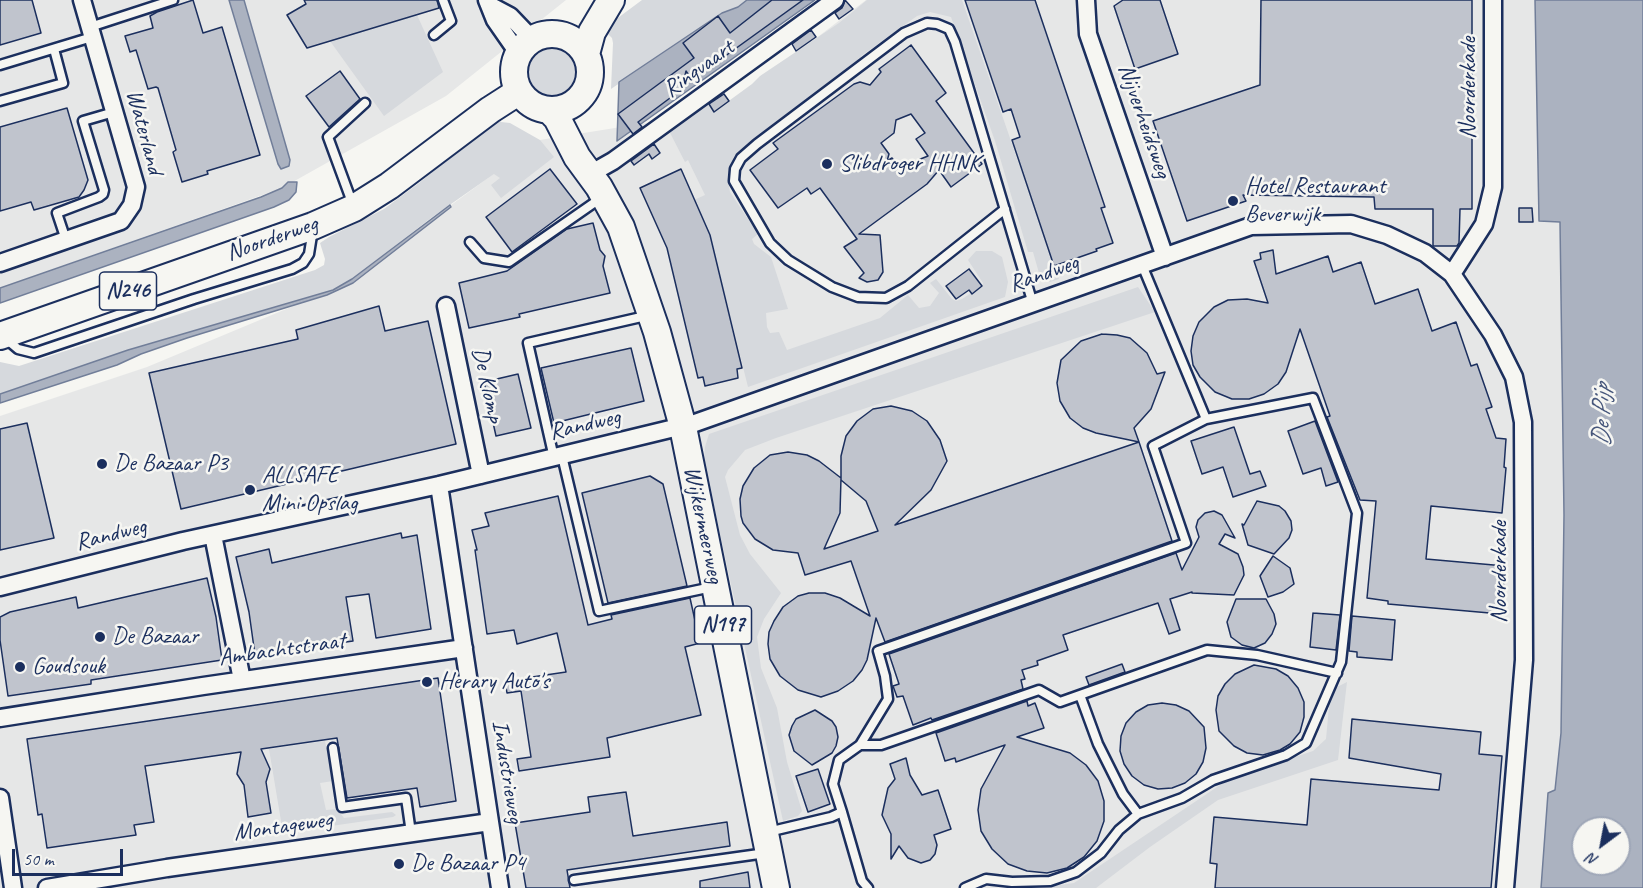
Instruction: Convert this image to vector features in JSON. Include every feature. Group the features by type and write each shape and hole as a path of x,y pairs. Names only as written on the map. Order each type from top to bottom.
{"main road":[{"path":"563,35 600,0"},
{"path":"586,54 572,39 563,35 547,34 525,46 513,72 518,92 537,108 550,111 578,101 584,93 590,74 586,54 592,33 611,0"},
{"name":"Noorderweg","path":"1,336 313,226 354,208 389,186 490,110 518,92"},
{"name":"Wijkermeerweg","path":"578,101 578,120 591,174"},
{"name":"Wijkermeerweg","path":"550,111 557,118 576,157 591,174 621,227 652,314 683,427 776,888"}],"street":[{"name":"Waterland","path":"0,263 121,221 132,205 136,188 82,0"},
{"name":"Ringvaart","path":"591,174 613,161 835,0"},
{"name":"Nijverheidsweg","path":"1086,0 1088,34 1165,257"},
{"name":"Noorderkade","path":"1452,274 1484,224 1493,187 1493,0"},
{"path":"489,3 510,16 525,46"},
{"name":"Noorderkade","path":"1165,257 1251,226 1351,224 1387,235 1425,253 1452,274 1493,335 1514,377 1523,422 1524,660 1505,888"},
{"name":"Randweg","path":"0,587 213,535 439,485 683,427 1165,257"},
{"name":"De Klomp","path":"446,306 481,475"},
{"name":"Industrieweg","path":"439,485 500,888"},
{"path":"213,535 242,680"},
{"name":"Ambachtstraat","path":"0,718 464,648"},
{"path":"0,798 13,888"},
{"name":"Montageweg","path":"47,888 179,866 490,822"}],"lane":[{"path":"0,65 54,49 173,0"},
{"path":"434,35 451,21 443,0"},
{"path":"1005,209 908,286 886,298 858,297 832,287 788,260 770,243 734,181 735,169 741,158 758,144 904,33 927,23 949,29 956,42 1033,304"},
{"path":"0,101 63,83 54,49"},
{"path":"354,208 328,137 365,103"},
{"path":"66,240 57,213 99,197 104,190 83,121 114,112"},
{"path":"470,242 484,258 509,262 604,196"},
{"path":"1,336 18,349 34,353 194,299 292,269 303,263 309,254 313,226"},
{"path":"1142,265 1206,418"},
{"path":"652,314 528,343 599,611 716,586"},
{"path":"868,888 862,881 833,783 839,760 860,745 888,699 878,651 1186,543 1153,446 1206,418 1313,398 1357,513 1341,662 1306,743 1286,755 1213,780 1182,798 1138,814 1119,830 1101,853 1076,872 1050,881 1012,882 986,879 965,888"},
{"path":"860,745 880,745 1039,690 1060,702 1207,650 1257,656 1337,673"},
{"path":"1080,695 1098,744 1123,794 1138,814"},
{"path":"333,748 342,807 406,798 411,833"},
{"path":"574,880 767,842 842,812"}],"shaded area":[{"path":"0,0 566,0 446,96 282,188 0,288"},
{"path":"642,0 747,0 738,7 722,13 611,89 613,43 612,38 603,29"},
{"name":"De Pijp","path":"866,0 1643,0 1643,888 0,888 0,416 147,367 339,287 540,140 721,111"},
{"path":"867,0 962,0 1059,279 1050,282 1039,273 1033,252 1028,252 995,141 951,17 930,12 917,16 861,56 859,64 734,156 728,181 730,192 758,234 752,239 754,244 771,257 788,309 766,313 767,327 770,333 779,332 787,350 880,318 908,295 919,308 930,306 939,293 930,283 936,279 952,299 956,301 962,299 983,283 968,260 976,251 992,251 1002,257 1008,282 1005,297 748,387 710,235 694,200 705,195 688,160 685,162 666,125 703,103 708,104 715,111 760,76 839,23"},
{"path":"417,15 443,72 384,116 330,41"},
{"path":"546,48 556,48 570,55 577,74 570,93 556,100 546,100 536,96 529,89 525,79 525,69 529,59 536,52"},
{"path":"497,118 540,140 554,157 501,198 491,185 500,178 494,174 431,218 352,279 333,290 128,350 0,394 0,362 19,366 315,270 324,265 325,259 320,243 384,209"},
{"path":"1138,287 1155,312 776,438 745,450 728,470 725,477 740,535 750,554 781,593 764,619 757,637 761,668 777,708 787,762 802,811 798,816 783,821 704,461 709,434"},
{"path":"1347,682 1338,760 1218,800 1096,888 1039,888 1074,883 1229,779 1313,751 1326,739 1330,696 1337,687"},
{"path":"325,741 333,781 320,783 326,810 337,809 344,818 392,812 396,815 283,833 269,749"}],"water":[{"path":"229,0 244,0 290,160 289,166 281,169 278,164"},
{"path":"747,0 815,0 617,141 619,82 722,13 738,7"},
{"path":"1535,0 1643,0 1643,888 1541,888 1548,793 1555,790 1561,733 1564,515 1560,222 1539,221"},
{"path":"288,182 297,182 296,192 289,200 274,207 0,303 0,288 261,197 282,188"},
{"path":"450,205 451,207 353,283 327,295 187,338 117,365 0,403 0,394 128,350 333,290 352,279"}],"building":[{"path":"0,0 32,0 41,33 0,45"},
{"path":"193,0 203,33 222,27 260,155 207,171 208,174 182,182 173,152 176,150 158,88 148,89 136,50 130,52 125,36 153,28 150,16 157,12"},
{"path":"304,0 437,0 439,8 307,48 287,15 306,4"},
{"path":"772,0 803,0 692,80 686,71 682,89 638,122 642,127 633,134 618,114 694,58 683,43 718,16 730,33"},
{"path":"845,0 853,9 839,19 835,13 842,8"},
{"path":"965,0 1035,0 1105,207 1101,208 1113,243 1054,266 1012,140 1020,137 1011,109 1003,112"},
{"path":"1123,0 1160,0 1178,54 1135,69 1114,6"},
{"path":"1261,0 1472,0 1472,209 1460,209 1457,246 1433,246 1433,209 1375,209 1374,197 1243,195 1246,201 1187,221 1153,121 1260,85"},
{"path":"811,30 816,37 796,51 792,44"},
{"name":"Slibdroger HHNK","path":"911,45 946,93 936,101 982,164 951,187 939,170 927,184 859,234 880,235 883,272 878,280 867,282 859,278 864,273 844,247 857,239 820,188 811,194 807,188 778,208 750,170 778,149 773,143 854,84 860,82 870,85 881,72 879,69","holes":["911,114 925,133 916,139 928,156 901,170 892,158 887,161 889,154 881,143 894,133 896,120"]},
{"path":"340,71 360,99 329,127 306,96"},
{"path":"724,94 729,101 714,112 709,104"},
{"path":"67,108 88,180 84,190 79,197 34,210 31,202 0,211 0,127"},
{"path":"654,144 660,153 652,159 649,154 634,165 631,161"},
{"path":"550,169 577,204 512,252 486,217"},
{"path":"681,169 710,235 742,368 737,369 738,378 705,386 703,377 698,378 667,248 640,188"},
{"path":"1519,208 1532,208 1533,222 1519,222"},
{"path":"593,223 600,250 605,256 603,266 610,293 469,328 459,283 507,271 567,229"},
{"path":"1273,250 1276,274 1328,256 1333,272 1361,262 1375,304 1418,289 1432,331 1456,322 1471,366 1477,364 1492,407 1486,409 1496,438 1506,439 1502,513 1431,506 1426,559 1505,566 1501,614 1388,604 1388,601 1367,598 1376,501 1360,500 1327,417 1330,416 1300,329 1286,372 1278,384 1264,394 1249,399 1232,399 1215,392 1200,377 1193,365 1191,351 1193,336 1199,322 1214,307 1228,300 1247,299 1268,303 1254,261 1261,259 1260,253"},
{"path":"969,269 982,286 972,294 969,290 956,299 946,286"},
{"path":"379,306 385,331 428,321 456,444 181,509 149,373 298,339 296,330"},
{"path":"1102,334 1130,338 1147,353 1157,374 1165,372 1151,409 1134,428 1139,442 1083,428 1070,418 1060,401 1057,383 1061,360 1081,341"},
{"path":"631,348 644,401 554,423 541,368"},
{"path":"518,374 531,428 496,436 484,382"},
{"path":"891,406 912,411 927,421 940,440 947,461 931,490 895,525 1139,442 1172,541 885,642 876,618 867,660 862,670 853,681 838,691 821,697 798,690 780,676 770,659 769,632 783,607 798,596 809,593 825,593 840,598 870,616 851,561 805,575 798,553 773,550 755,539 743,523 740,499 743,486 754,468 770,455 788,452 807,455 841,478 841,456 846,436 857,421 873,409","holes":["841,478 866,501 878,531 824,549 840,513"]},
{"path":"1315,421 1338,482 1326,486 1321,468 1303,474 1288,431"},
{"path":"27,423 54,538 0,550 0,429"},
{"path":"1234,427 1250,474 1260,471 1266,486 1233,497 1223,467 1202,474 1191,441"},
{"path":"650,476 663,484 687,586 608,603 582,493"},
{"path":"558,496 588,625 612,619 611,615 690,598 700,643 685,647 701,715 607,738 610,757 519,771 517,759 531,757 521,691 507,693 505,681 566,672 557,633 517,644 514,630 487,634 475,550 477,550 472,530 489,526 485,513"},
{"path":"1257,501 1279,506 1291,521 1292,530 1289,538 1274,554 1248,545 1242,524 1244,525"},
{"path":"1214,511 1222,515 1235,538 1225,534 1219,544 1238,554 1243,567 1244,575 1234,595 1192,592 1170,599 1180,630 1169,634 1158,603 1063,635 1068,650 1037,661 1038,665 1022,670 1025,679 1021,680 1023,689 913,725 903,696 897,697 893,686 899,684 889,654 1176,553 1182,570 1199,537 1196,527 1198,520 1205,513"},
{"path":"401,533 402,538 417,535 431,629 376,638 369,594 346,597 353,641 255,655 249,612 236,557 269,549 272,563"},
{"path":"1273,556 1290,568 1294,584 1283,592 1268,597 1260,576"},
{"path":"207,578 216,617 222,660 91,680 91,684 8,696 0,640 0,617 10,612 76,597 78,608"},
{"path":"1236,599 1266,599 1274,614 1276,624 1265,643 1254,648 1242,645 1231,637 1227,622"},
{"path":"1313,613 1340,615 1336,650 1310,647"},
{"path":"1352,616 1395,620 1392,660 1357,657 1357,652 1349,651"},
{"path":"1122,664 1125,672 1089,685 1086,677"},
{"path":"1254,665 1276,669 1288,676 1298,688 1304,702 1304,717 1300,732 1290,744 1263,755 1247,753 1234,746 1219,731 1216,710 1218,696 1225,684 1235,674"},
{"path":"438,678 456,801 420,807 417,788 347,798 337,738 261,749 270,769 266,782 271,813 248,817 244,785 237,774 241,752 145,766 154,822 134,825 136,835 47,848 42,814 38,815 27,739"},
{"path":"1027,701 1028,706 1035,703 1044,728 1017,737 1070,753 1086,765 1098,781 1104,801 1104,821 1097,841 1084,857 1067,868 1047,873 1027,871 1008,864 992,849 981,831 978,810 981,789 1005,745 956,762 955,758 945,761 936,733"},
{"path":"1162,703 1176,705 1189,711 1204,727 1206,748 1203,762 1196,774 1185,783 1172,788 1158,789 1144,785 1132,776 1124,764 1120,751 1121,736 1126,723 1136,712 1148,705"},
{"path":"815,710 832,721 838,737 832,753 812,765 794,751 789,735 796,719"},
{"path":"1352,719 1481,732 1479,754 1502,756 1491,888 1215,888 1217,864 1210,863 1214,817 1307,825 1311,779 1439,790 1441,774 1349,758"},
{"path":"906,758 910,775 922,795 938,790 951,829 934,835 937,845 935,854 930,860 921,863 908,858 899,846 891,859 891,834 882,815 888,788 895,779 890,764"},
{"path":"818,769 830,804 808,812 796,776"},
{"path":"626,792 633,836 727,822 730,846 567,870 570,888 526,888 515,823 590,812 588,797"},
{"path":"748,872 750,888 700,888 700,881"}],"place":[{"name":"Slibdroger HHNK","path":"827,164"},
{"name":"Hotel Restaurant Beverwijk","path":"1233,201"},
{"name":"De Bazaar P3","path":"102,464"},
{"name":"ALLSAFE Mini Opslag","path":"250,490"},
{"name":"De Bazaar","path":"100,637"},
{"name":"Goudsouk","path":"20,667"},
{"name":"Herary Auto's","path":"427,682"},
{"name":"De Bazaar P4","path":"399,864"}]}
